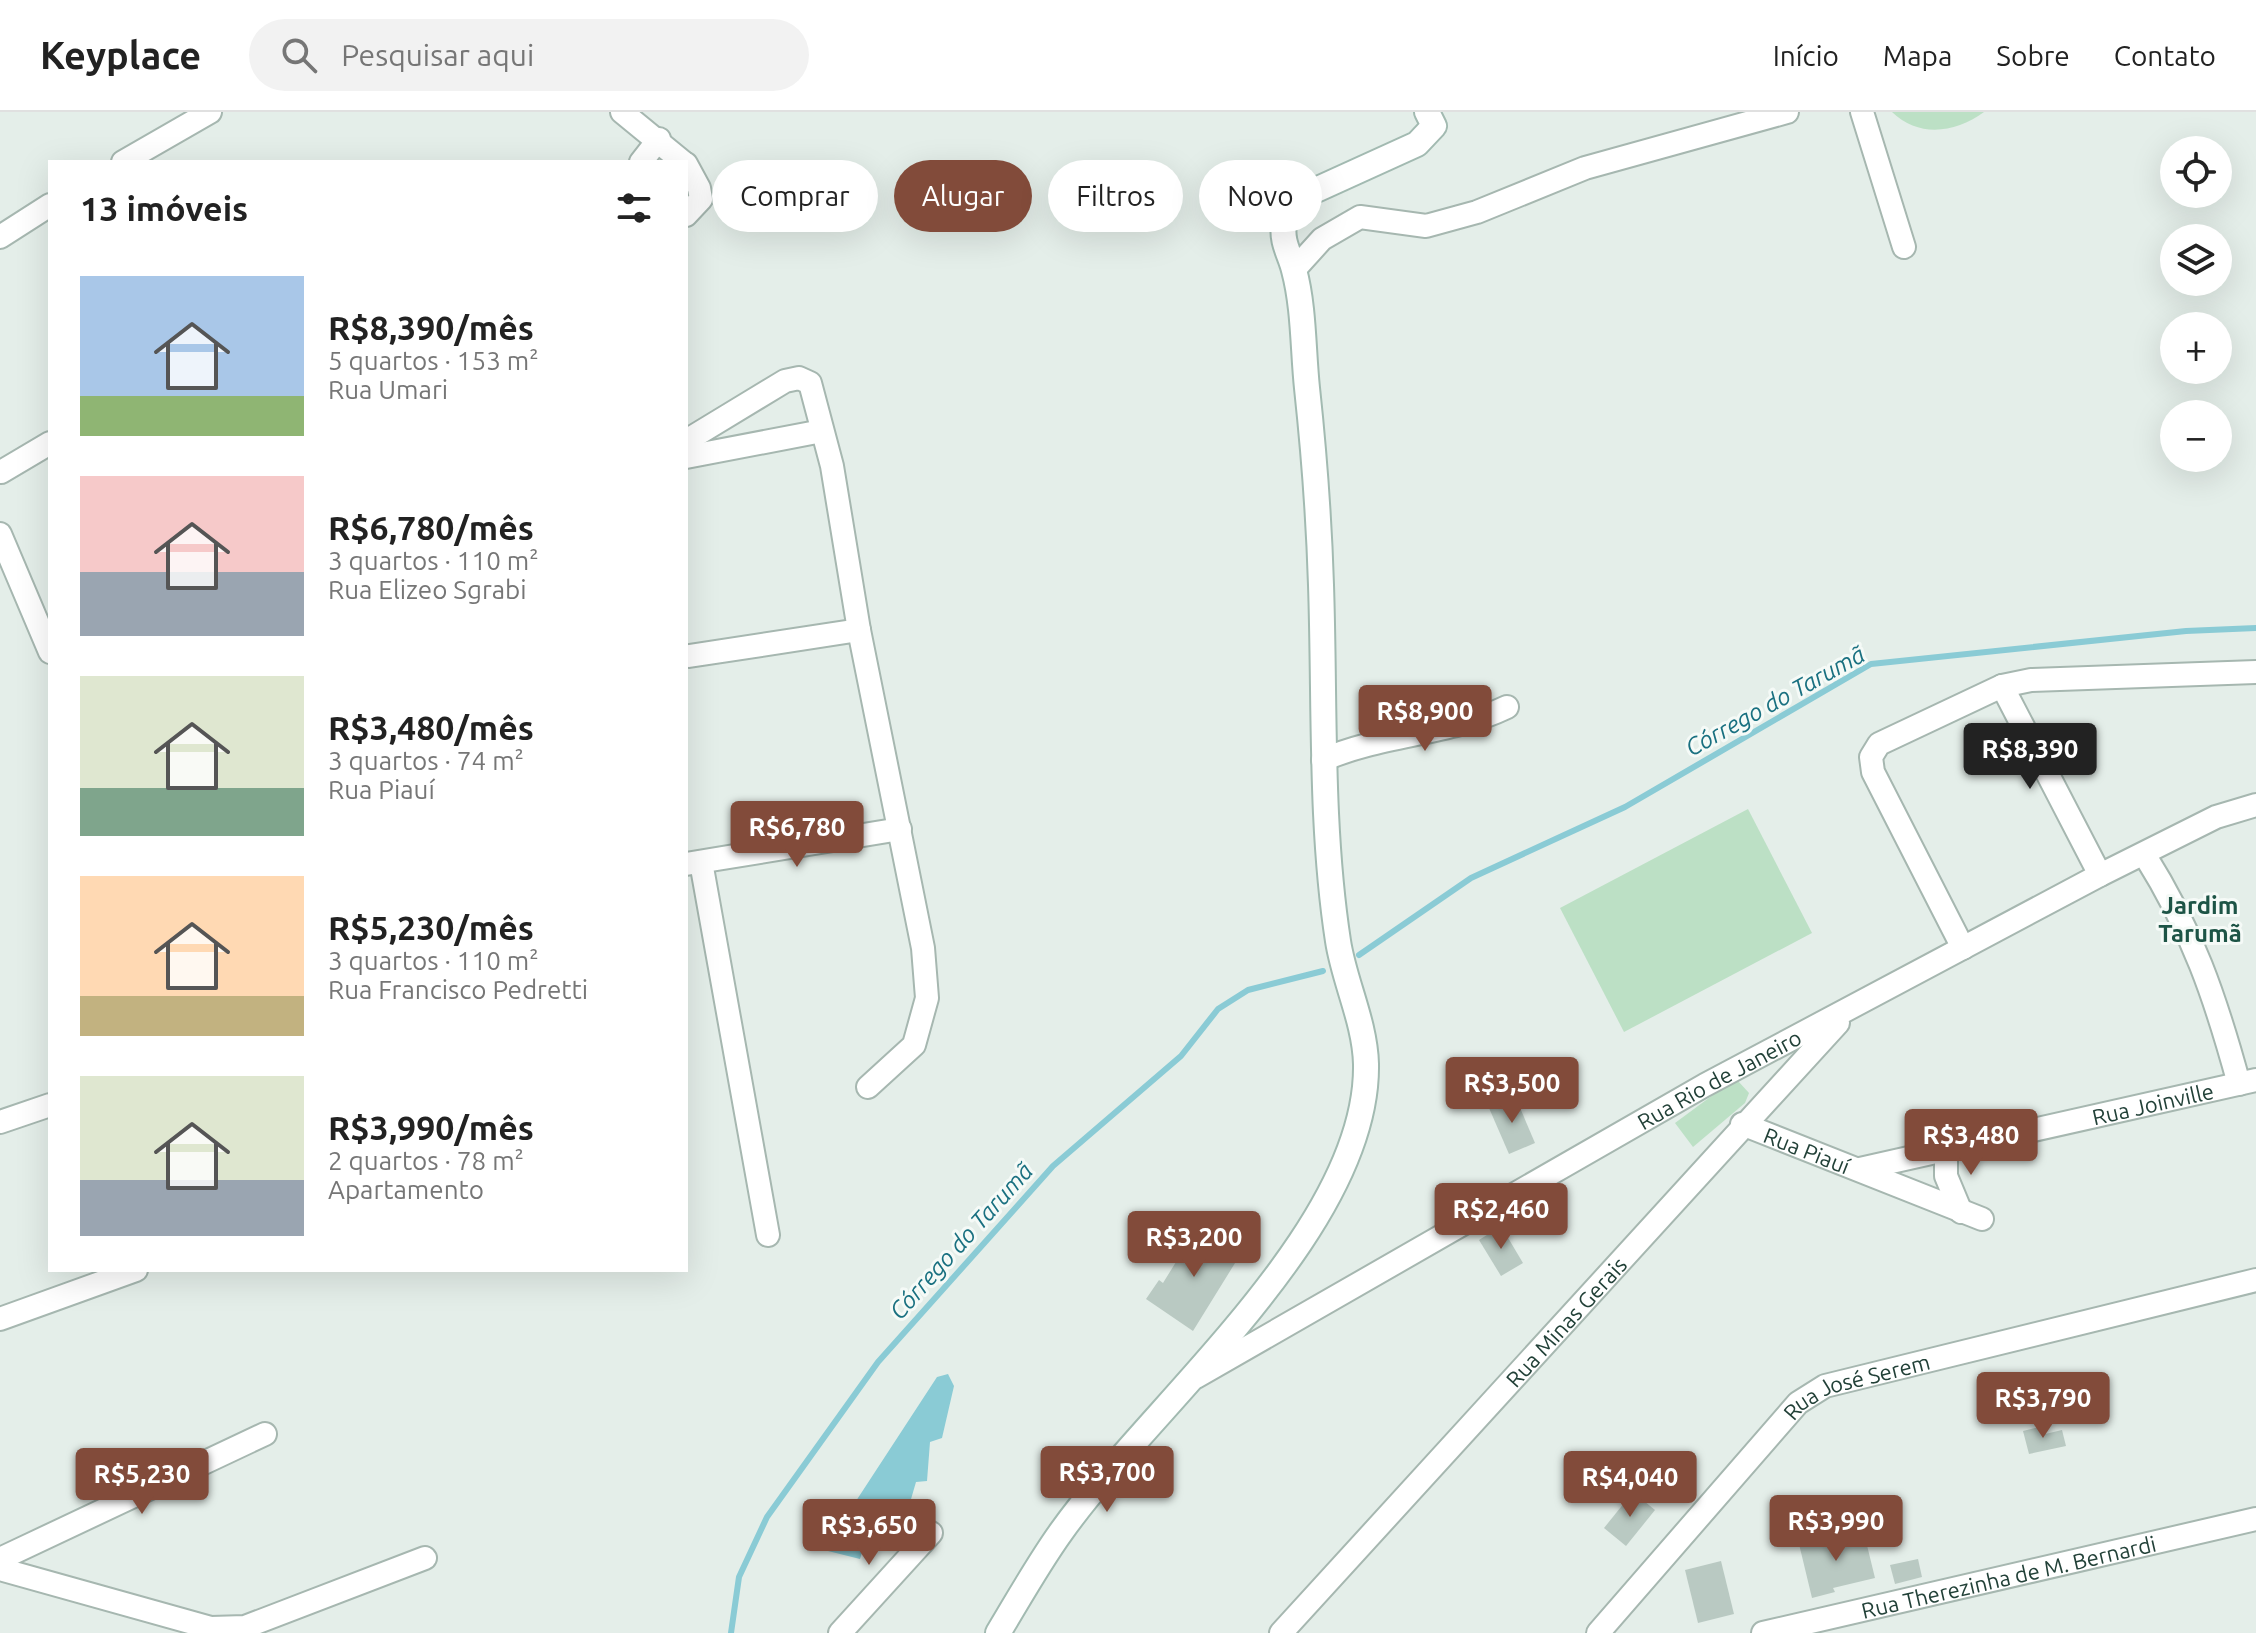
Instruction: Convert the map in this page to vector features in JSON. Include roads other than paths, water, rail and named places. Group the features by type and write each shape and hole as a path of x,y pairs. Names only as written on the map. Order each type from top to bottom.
{"street":[{"path":"126,160 210,112"},
{"path":"622,112 682,160"},
{"path":"1294,270 1322,239 1360,217 1426,226 1477,212 1585,168 1787,112"},
{"path":"1862,112 1904,247"},
{"path":"998,1633 1061,1532 1195,1377 1308,1232 1341,1171 1360,1123 1366,1063 1338,943 1323,760 1321,582 1310,423 1294,270 1283,235 1284,219 1293,204 1334,179 1417,144 1435,117"},
{"path":"643,160 659,139"},
{"path":"688,168 699,188 701,199 688,213"},
{"path":"0,237 48,206"},
{"path":"688,440 785,381 799,378 810,383 832,466 859,630 923,948 927,998 914,1045 868,1087"},
{"path":"720,418 733,448"},
{"path":"688,457 822,431"},
{"path":"0,473 48,444"},
{"path":"0,534 48,647"},
{"path":"689,656 859,630"},
{"path":"1963,948 1873,772 1871,757 1879,744 2002,686 2031,680 2256,672"},
{"path":"2002,686 2100,875"},
{"path":"1323,760 1353,747 1479,719 1507,707"},
{"name":"Rua Rio de Janeiro","path":"1195,1377 1705,1085 1850,1011 2100,875 2216,817 2256,805"},
{"path":"768,1235 694,863 900,829"},
{"path":"2144,854 2178,909 2247,1082"},
{"name":"Rua Minas Gerais","path":"1281,1633 1742,1124 1850,1011"},
{"name":"Rua Joinville","path":"1860,1169 2247,1082"},
{"path":"0,1122 48,1106"},
{"name":"Rua Piauí","path":"1742,1124 1972,1216 1946,1176 1946,1152"},
{"path":"0,1319 130,1272"},
{"name":"Rua José Serem","path":"1598,1633 1798,1403 1825,1386 2256,1280"},
{"path":"0,1559 265,1434"},
{"name":"Rua Therezinha de M. Bernardi","path":"1763,1633 2256,1519"},
{"path":"840,1633 931,1533"},
{"path":"0,1569 211,1628 245,1627 425,1558"}],"water":[{"path":"948,1374 954,1386 942,1438 930,1442 927,1481 916,1482 909,1506 867,1537 860,1559 824,1550 937,1377"}],"waterway":[{"name":"Córrego do Tarumã","path":"1359,955 1471,878 1625,807 1871,664 2186,631 2256,628"},
{"name":"Córrego do Tarumã","path":"731,1633 739,1577 767,1517 878,1362 1053,1166 1181,1056 1218,1009 1248,990 1323,971"}],"district":[{"name":"Jardim Tarumã","path":"2200,919"}]}
